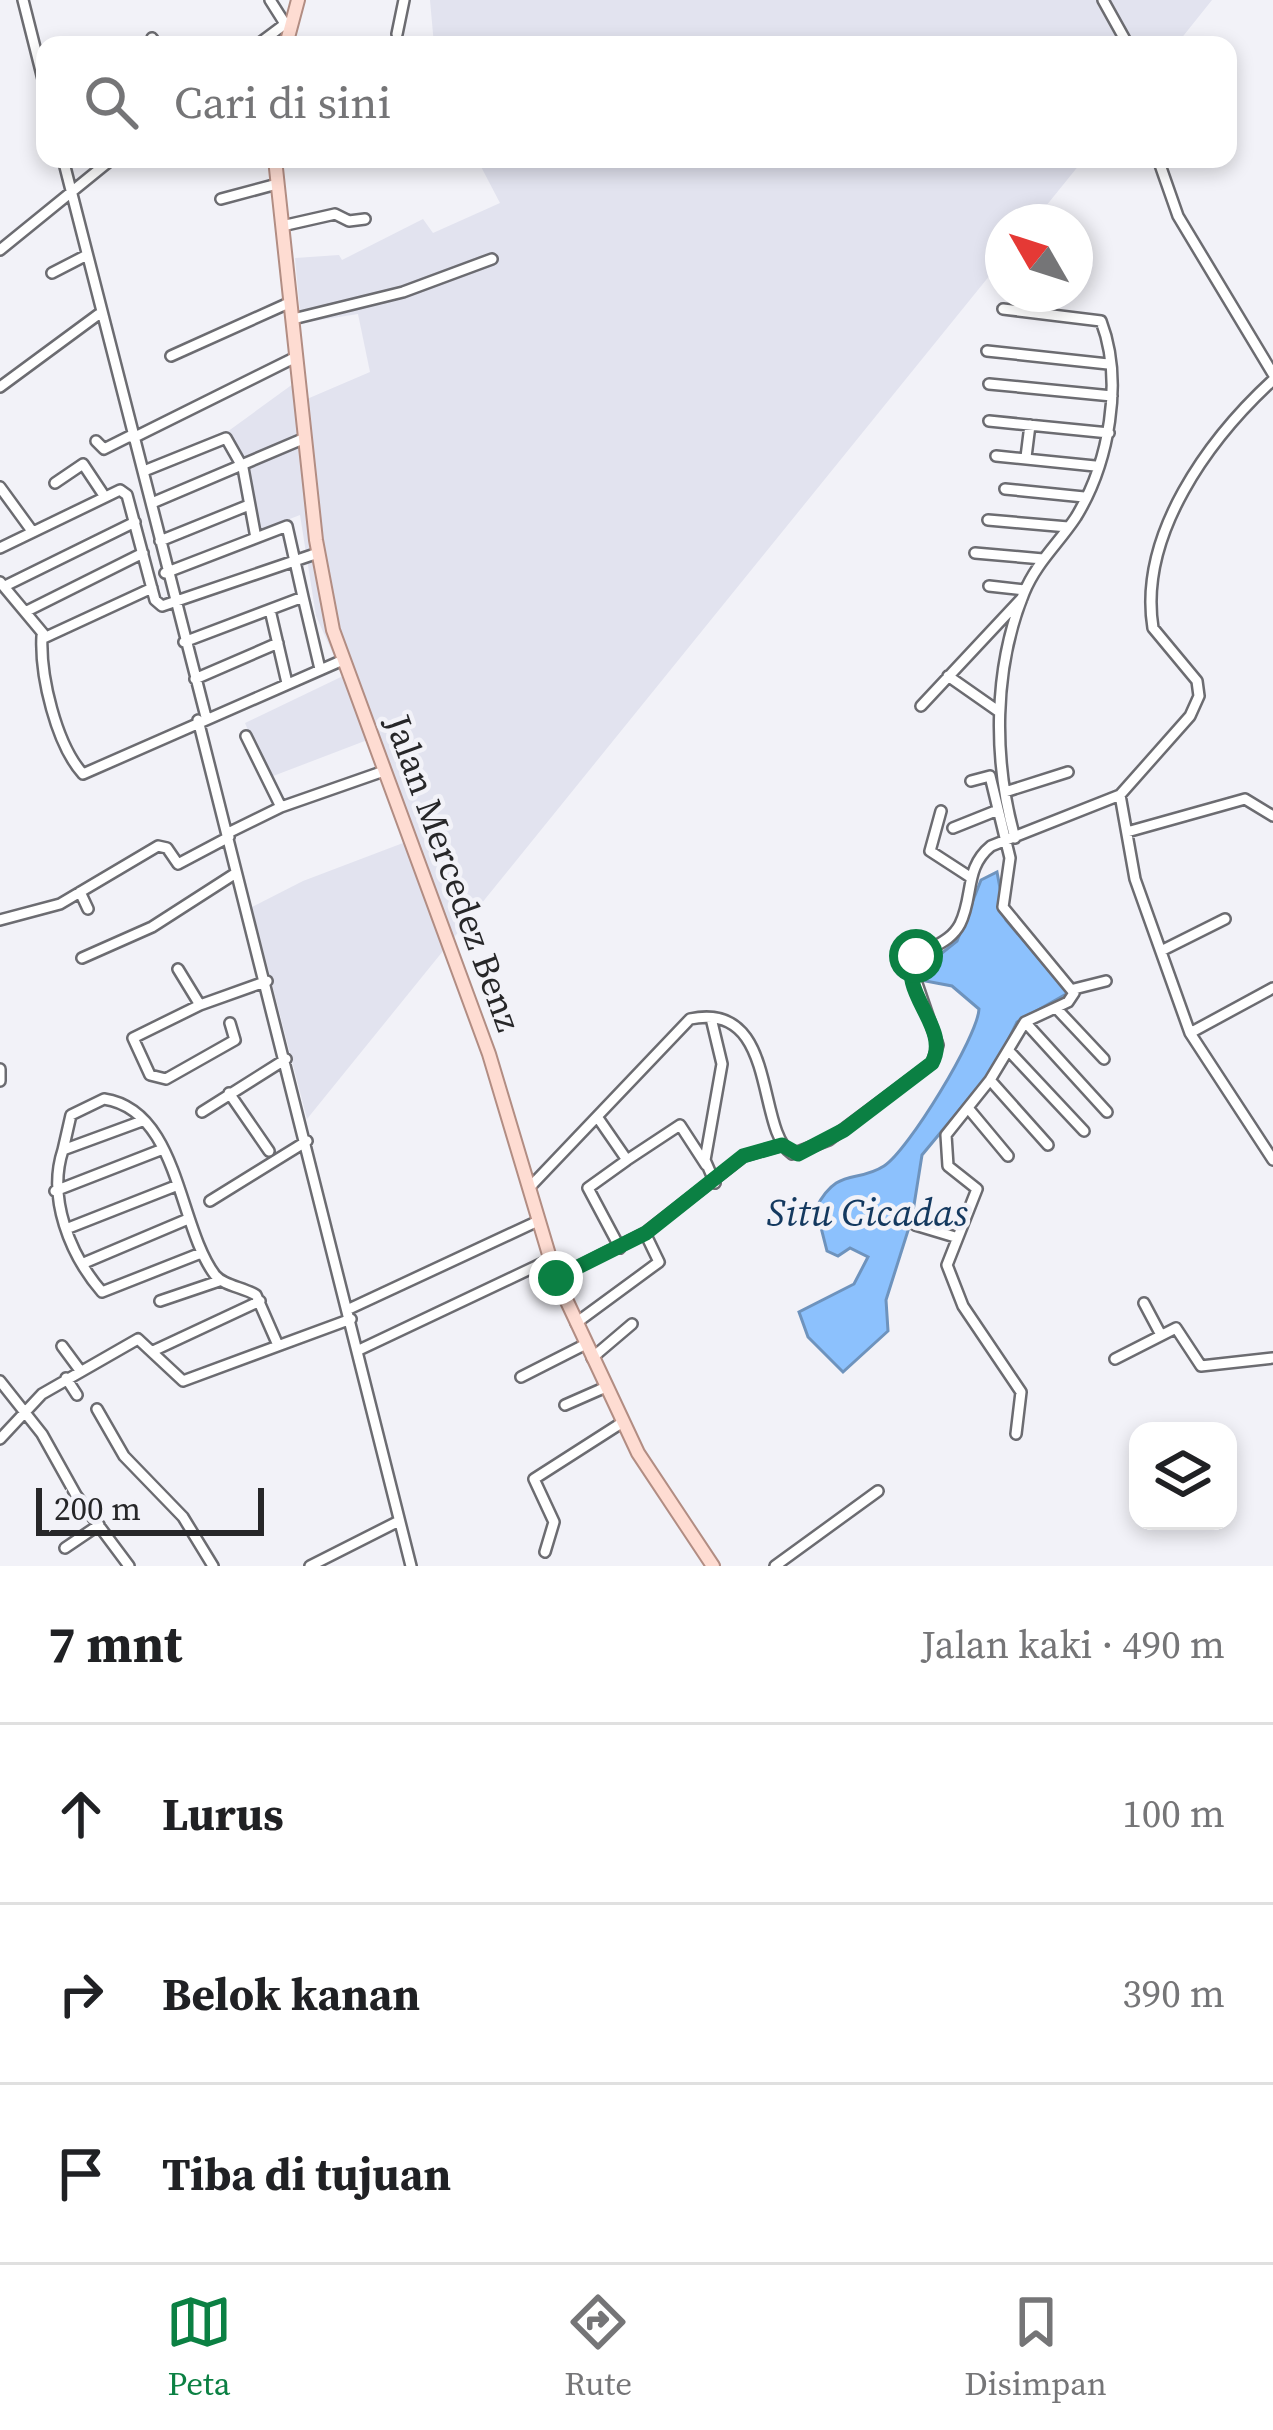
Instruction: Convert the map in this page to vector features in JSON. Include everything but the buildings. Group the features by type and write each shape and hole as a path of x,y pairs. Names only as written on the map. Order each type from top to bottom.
{"main road":[{"path":"287,33 298,0"},
{"name":"Jalan Mercedez Benz","path":"276,168 318,553 344,660 489,1054 556,1278 654,1480 713,1566"}],"street":[{"path":"23,0 36,51"},
{"path":"271,0 287,33"},
{"path":"397,34 404,0"},
{"path":"1103,0 1123,36"},
{"path":"64,168 152,503 236,873 267,981 411,1566"},
{"path":"0,250 102,168"},
{"path":"528,1189 691,1019 710,1018 749,1043 782,1145 798,1154 829,1140 932,1063 938,1045 911,966 916,956 940,947 954,933 970,877 984,851 1120,795 1190,716 1199,696 1197,681 1160,640 1151,621 1159,558 1186,486 1273,377 1178,215 1161,168"},
{"path":"221,199 277,184"},
{"path":"282,226 334,214 349,221 365,219"},
{"path":"52,273 86,256"},
{"path":"293,319 403,292 492,259"},
{"path":"171,356 291,302"},
{"path":"921,706 1023,594 1084,497 1108,433 1112,396 1101,321 1028,312"},
{"path":"0,387 99,314"},
{"path":"987,351 1108,364"},
{"path":"96,441 104,449 296,357"},
{"path":"989,384 1112,396"},
{"path":"989,421 1108,433"},
{"path":"1025,457 1030,425"},
{"path":"144,471 222,437 243,468 256,538"},
{"path":"152,503 304,438"},
{"path":"996,456 1095,466"},
{"path":"55,483 83,464 105,497"},
{"path":"0,488 32,531"},
{"path":"1005,489 1084,497"},
{"path":"0,548 125,491 157,603 174,604 318,553"},
{"path":"160,541 249,505"},
{"path":"988,520 1068,527"},
{"path":"135,523 2,584 42,636 43,668 61,728 83,773 344,660"},
{"path":"165,573 290,527 320,669"},
{"path":"27,611 143,553"},
{"path":"974,553 1043,559"},
{"path":"989,586 1023,594"},
{"path":"42,636 152,588"},
{"path":"1016,1434 1021,1392 958,1296 947,1265 977,1189 949,1166 946,1135 990,1081 1025,1022 1073,997 1074,989 1003,907 1011,838 998,711 1023,594"},
{"path":"184,642 303,597"},
{"path":"270,610 287,683"},
{"path":"195,680 278,644"},
{"path":"948,676 998,711"},
{"path":"246,736 281,807"},
{"path":"0,920 60,904 158,846 167,848 178,864 281,807 384,771"},
{"path":"1005,792 1068,772"},
{"path":"971,781 992,777 998,810 1011,838"},
{"path":"1120,795 1135,879 1190,1033 1273,1160"},
{"path":"1127,832 1245,800 1273,816"},
{"path":"952,828 998,810"},
{"path":"941,812 930,851 970,877"},
{"path":"82,958 152,927 236,873"},
{"path":"80,892 88,909"},
{"path":"1161,951 1225,919"},
{"path":"178,968 200,1005"},
{"path":"230,1023 235,1040 170,1077 153,1078 133,1036 267,981"},
{"path":"1074,989 1106,981"},
{"path":"1190,1033 1273,988"},
{"path":"1057,1009 1104,1059"},
{"path":"706,1165 721,1076 710,1018"},
{"path":"1025,1022 1107,1112"},
{"path":"1009,1051 1084,1131"},
{"path":"202,1112 286,1059"},
{"path":"0,1070 0,1081"},
{"path":"990,1081 1048,1145"},
{"path":"230,1093 269,1151"},
{"path":"201,1253 101,1294 66,1229 55,1191 71,1115 104,1099 142,1121 164,1149 201,1253 219,1281"},
{"path":"968,1108 1008,1156"},
{"path":"598,1118 627,1160"},
{"path":"63,1150 142,1121"},
{"path":"620,1248 589,1188 678,1125 715,1183"},
{"path":"210,1201 307,1141"},
{"path":"556,1278 646,1233 715,1183 743,1156 782,1145"},
{"path":"55,1191 164,1149"},
{"path":"66,1229 178,1185"},
{"path":"84,1263 188,1219"},
{"path":"0,1439 36,1399 79,1369 138,1339 183,1382 350,1314 538,1221"},
{"path":"915,1225 955,1237"},
{"path":"575,1323 660,1262 646,1233"},
{"path":"359,1350 549,1260"},
{"path":"160,1301 219,1281 243,1288 260,1301 277,1343"},
{"path":"153,1351 260,1301"},
{"path":"1144,1304 1161,1335"},
{"path":"592,1358 632,1324"},
{"path":"1114,1359 1181,1330 1190,1354 1207,1368 1273,1358"},
{"path":"521,1378 586,1343"},
{"path":"62,1346 79,1369"},
{"path":"66,1378 77,1395"},
{"path":"0,1382 129,1566"},
{"path":"565,1405 606,1387"},
{"path":"97,1409 124,1456 183,1516 213,1566"},
{"path":"545,1552 553,1516 534,1479 623,1422"},
{"path":"775,1566 878,1490"},
{"path":"310,1566 397,1522"},
{"path":"65,1549 99,1525"}],"shaded area":[{"path":"430,0 1212,0 1183,36 433,36"},
{"path":"482,168 1077,168 1048,204 985,204 985,281 307,1119 252,907 303,881 403,843 370,739 268,778 245,723 343,676 316,616 300,515 256,532 248,471 227,432 304,376 307,399 370,372 358,314 301,323 295,258 339,255 342,260 423,219 433,233 500,203"}],"water":[{"name":"Situ Cicadas","path":"997,872 1006,920 1068,993 1017,1022 995,1067 922,1155 912,1218 886,1300 888,1331 843,1372 808,1337 799,1312 854,1284 868,1257 850,1248 838,1256 827,1251 816,1208 832,1186 874,1171 895,1156 955,1067 979,1009 952,986 920,980 917,973 957,941 981,880"}],"route":[{"path":"556,1278 646,1233 724,1177 743,1156 782,1145 798,1154 829,1140 932,1063 938,1045 911,978 916,956"}]}
